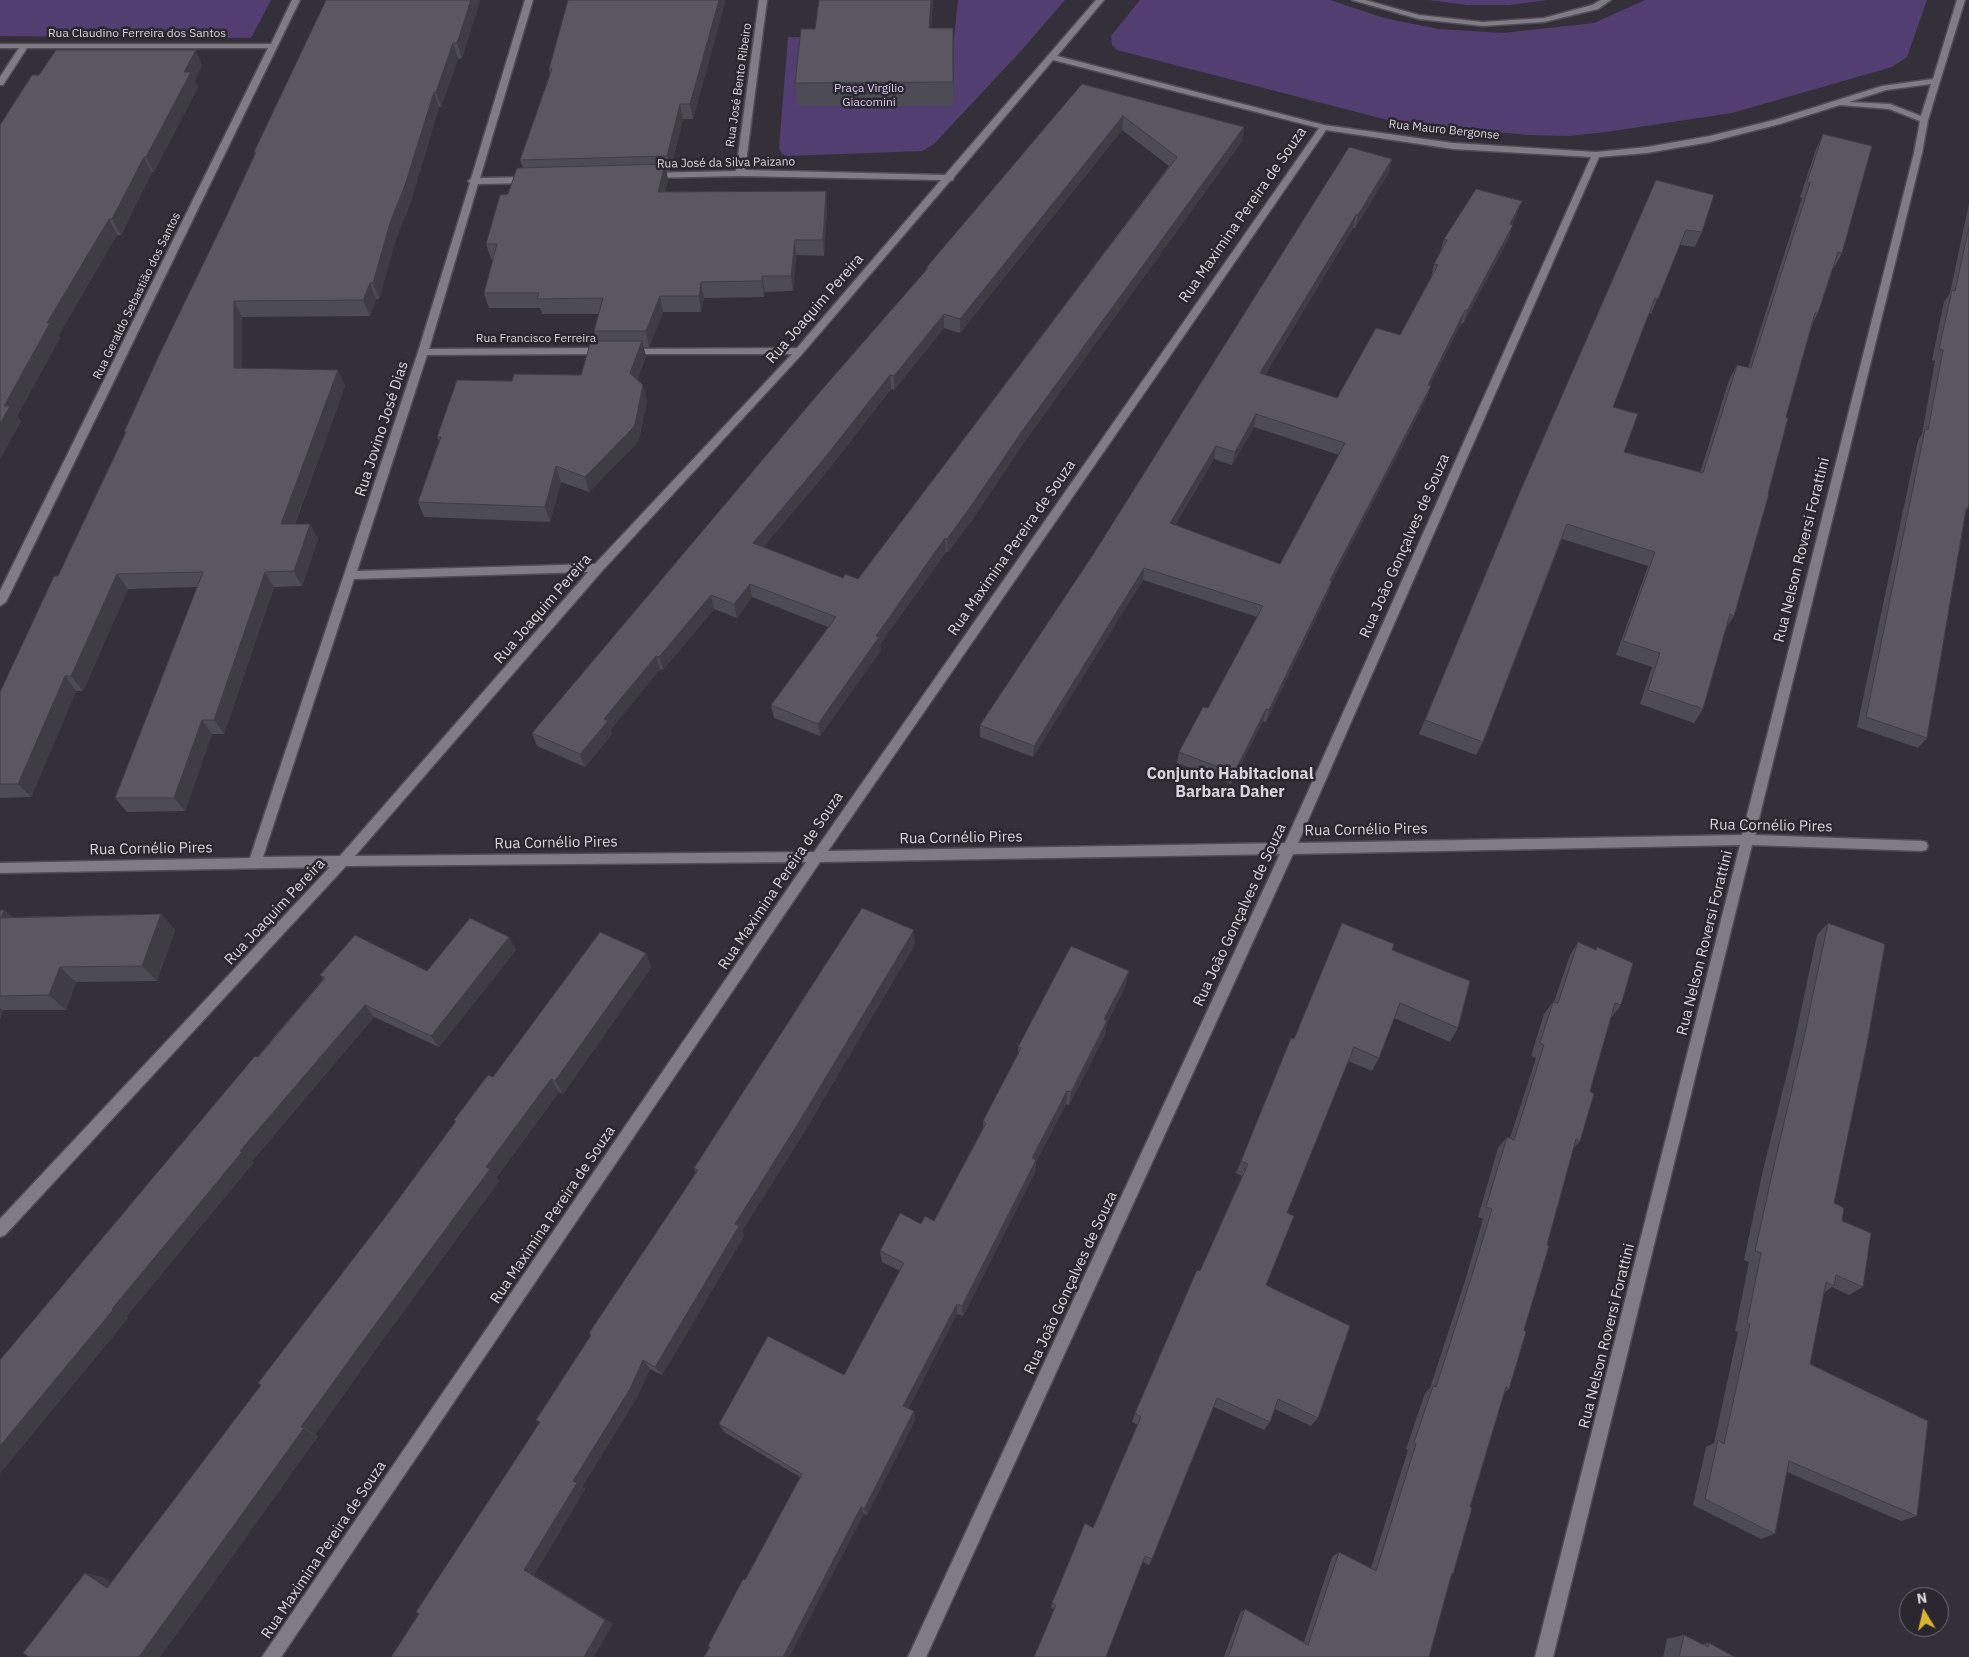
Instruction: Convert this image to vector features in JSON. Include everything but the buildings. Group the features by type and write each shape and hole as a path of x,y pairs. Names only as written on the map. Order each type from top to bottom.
{"street":[{"name":"Rua Geraldo Sebastião dos Santos","path":"0,602 296,0"},
{"name":"Rua Jovino José Dias","path":"255,863 351,575 422,352 528,0"},
{"name":"Rua José Bento Ribeiro","path":"740,173 763,0"},
{"name":"Rua Joaquim Pereira","path":"0,1230 343,861 598,568 800,351 950,178 1100,0"},
{"path":"1356,0 1419,17 1483,24 1544,20 1595,7 1607,0"},
{"name":"Rua Nelson Roversi Forattini","path":"1544,1657 1918,153 1924,120 1961,0"},
{"name":"Rua Claudino Ferreira dos Santos","path":"0,46 273,46"},
{"path":"0,83 25,46"},
{"name":"Rua Mauro Bergonse","path":"1053,57 1324,127 1453,146 1596,155 1647,150 1710,139 1836,104 1885,88 1935,81"},
{"name":"Rua Mauro Bergonse","path":"1836,104 1890,108 1924,120"},
{"name":"Rua Maximina Pereira de Souza","path":"271,1657 817,857 1324,127"},
{"name":"Rua João Gonçalves de Souza","path":"917,1657 1289,848 1596,155"},
{"name":"Rua José da Silva Paizano","path":"641,176 740,173 950,178"},
{"path":"472,182 542,179"},
{"name":"Rua Francisco Ferreira","path":"422,352 800,351"},
{"path":"351,575 598,568"},
{"name":"Rua Cornélio Pires","path":"0,868 343,861 817,857 1747,840 1922,846"}],"green space":[{"path":"0,0 271,0 251,38 0,36"},
{"name":"Praça Virgílio Giacomini","path":"958,0 1065,0 1020,52 933,145 922,151 788,156 782,154 779,148 788,37 954,39"},
{"path":"1140,0 1330,0 1384,18 1439,29 1503,33 1594,23 1645,0 1927,0 1907,57 1892,67 1732,113 1569,136 1529,135 1403,124 1117,50 1112,45 1111,36"},
{"path":"1429,0 1548,0 1509,5 1467,5"}],"district":[{"name":"Conjunto Habitacional Barbara Daher","path":"1230,783"}]}
